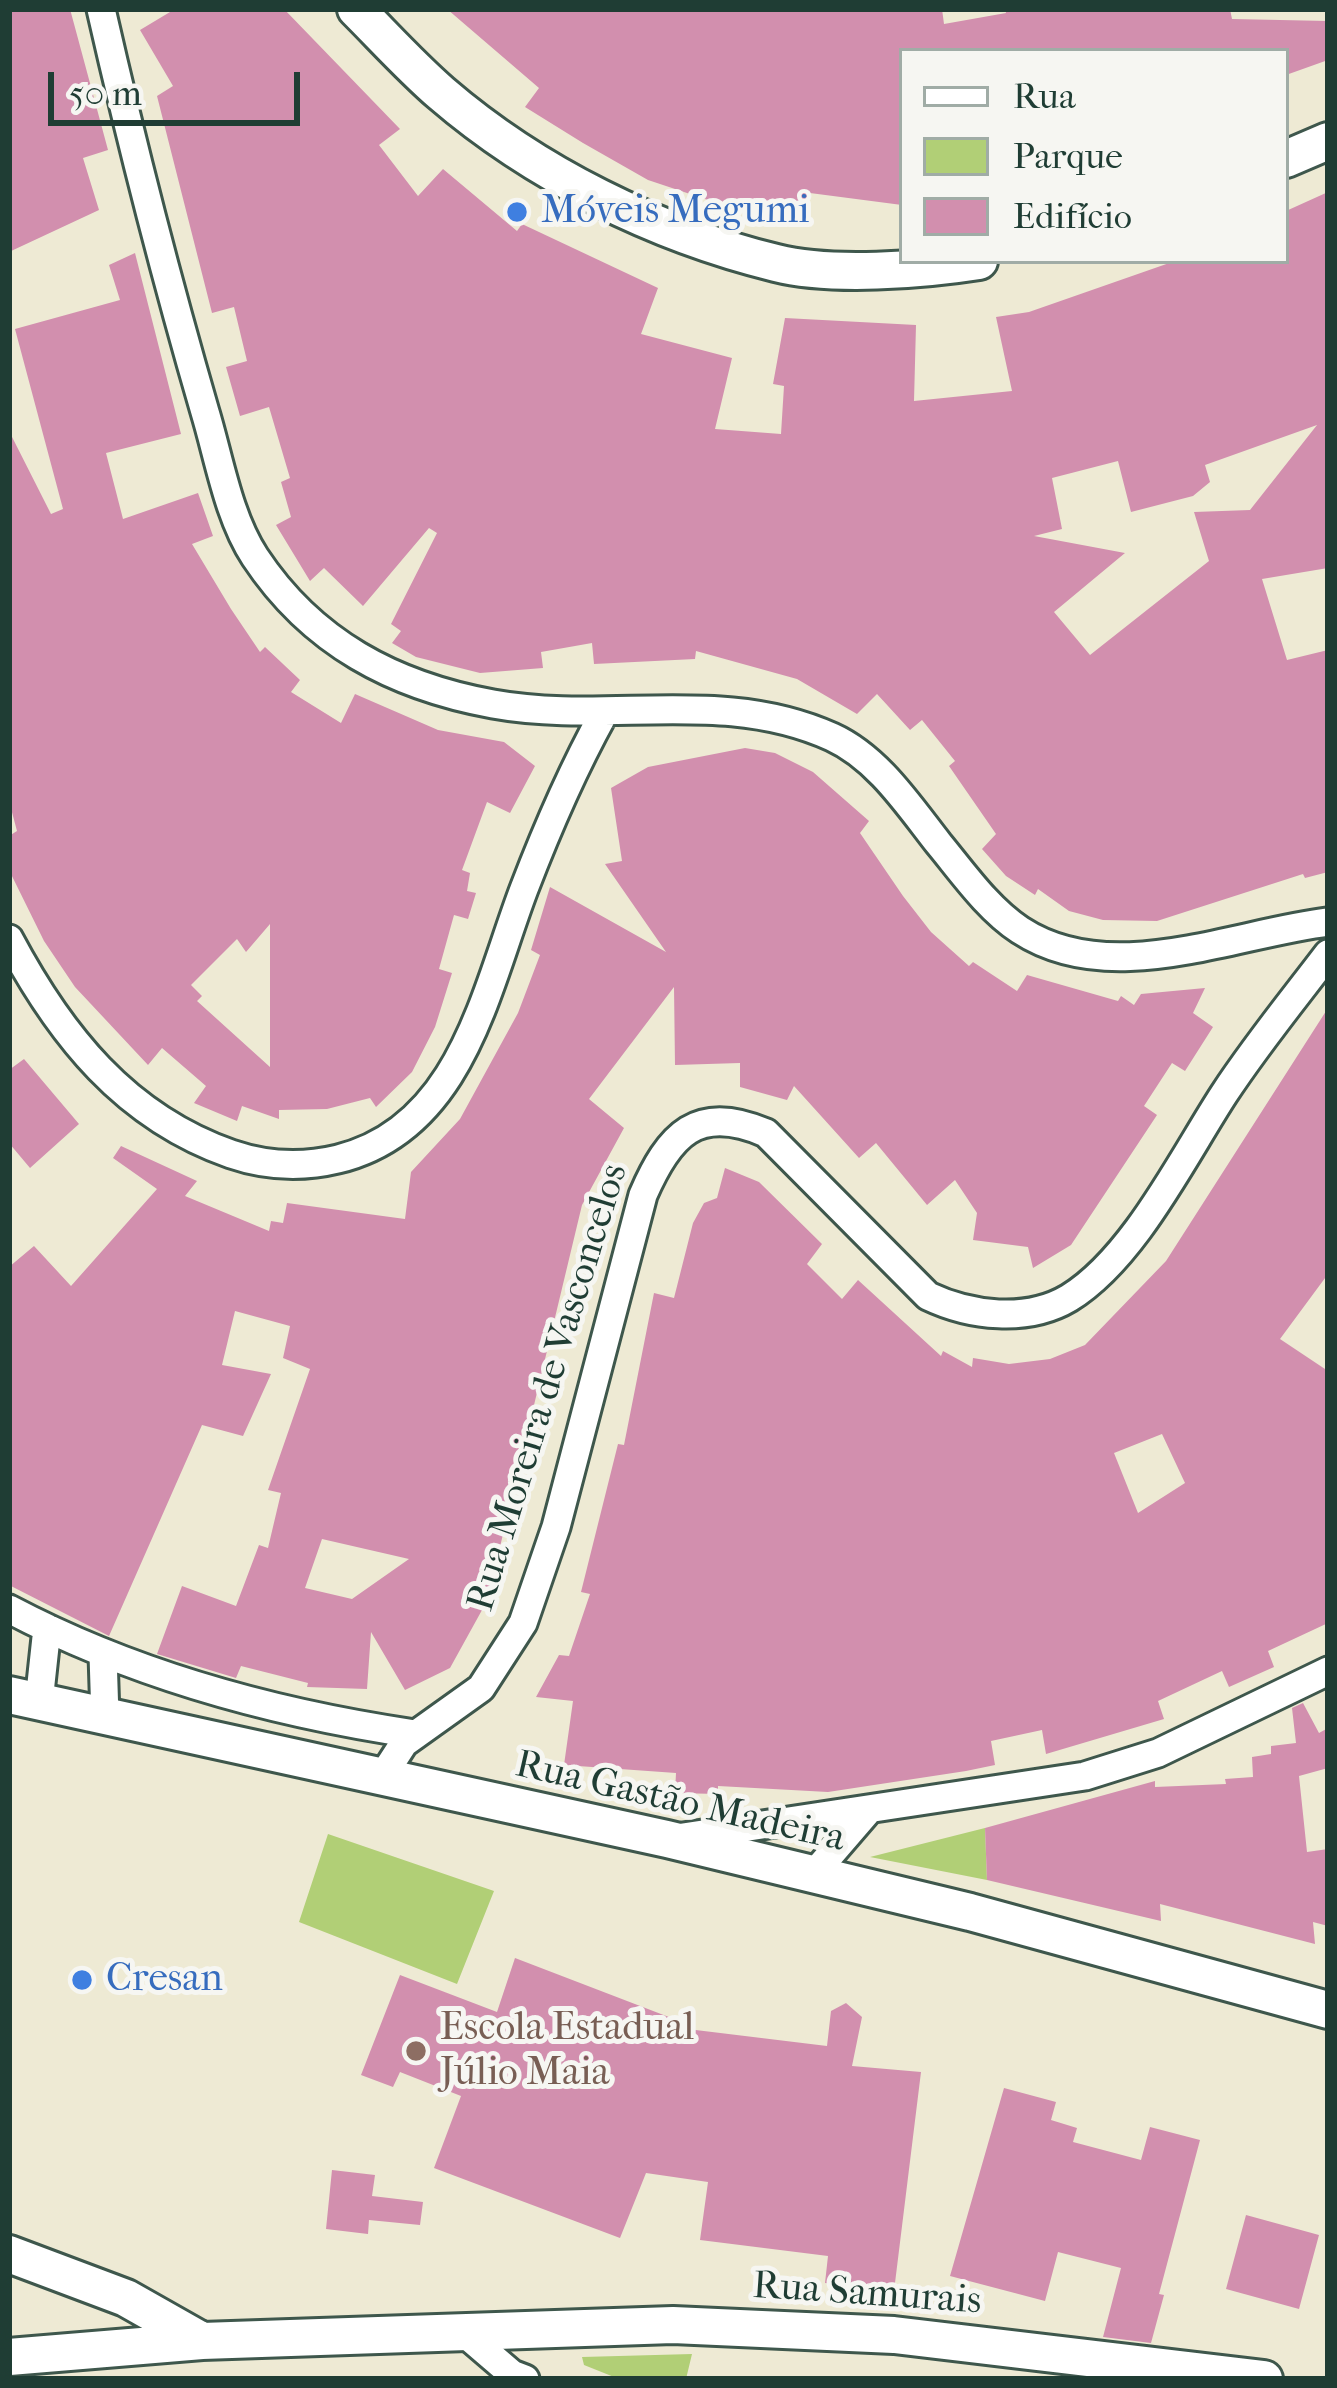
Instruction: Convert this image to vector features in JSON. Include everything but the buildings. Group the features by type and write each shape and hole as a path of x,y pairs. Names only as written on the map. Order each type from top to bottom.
{"street":[{"path":"100,9 156,247 234,509 254,556 305,618 367,666 408,684 496,705 603,715 692,706 728,709 770,715 836,738 898,790 983,897 1021,931 1079,954 1147,957 1328,922"},
{"path":"356,9 442,94 536,161 678,231 780,265 875,269 940,264"},
{"path":"1289,158 1328,141"},
{"path":"9,939 58,1026 134,1104 201,1144 259,1164 313,1165 363,1153 420,1114 444,1086 480,1016 572,771 603,715"},
{"name":"Rua Moreira de Vasconcelos","path":"382,1777 415,1734 481,1688 523,1623 556,1528 643,1195 662,1151 688,1131 710,1122 753,1127 766,1133 928,1296 955,1308 1007,1315 1068,1299 1118,1254 1227,1090 1328,954"},
{"path":"9,1609 104,1655 242,1701 415,1734"},
{"path":"24,1699 46,1628"},
{"path":"104,1655 105,1718"},
{"path":"667,1839 1084,1776 1159,1753 1328,1671"},
{"name":"Rua Gastão Madeira","path":"24,1699 667,1839 970,1912 1328,2010"},
{"path":"811,1877 867,1812"},
{"path":"9,2254 126,2298 202,2342"},
{"name":"Rua Samurais","path":"9,2357 202,2342 673,2325 894,2335 1264,2379"},
{"path":"463,2332 512,2374 525,2379"}],"green space":[{"path":"985,1828 987,1880 870,1857"},
{"path":"328,1834 494,1891 457,1984 299,1922"},
{"path":"692,2354 686,2379 619,2379 584,2365 582,2357"}],"place":[{"name":"Móveis Megumi","path":"517,212"},
{"name":"Cresan","path":"82,1980"},
{"name":"Escola Estadual Júlio Maia","path":"416,2051"}]}
